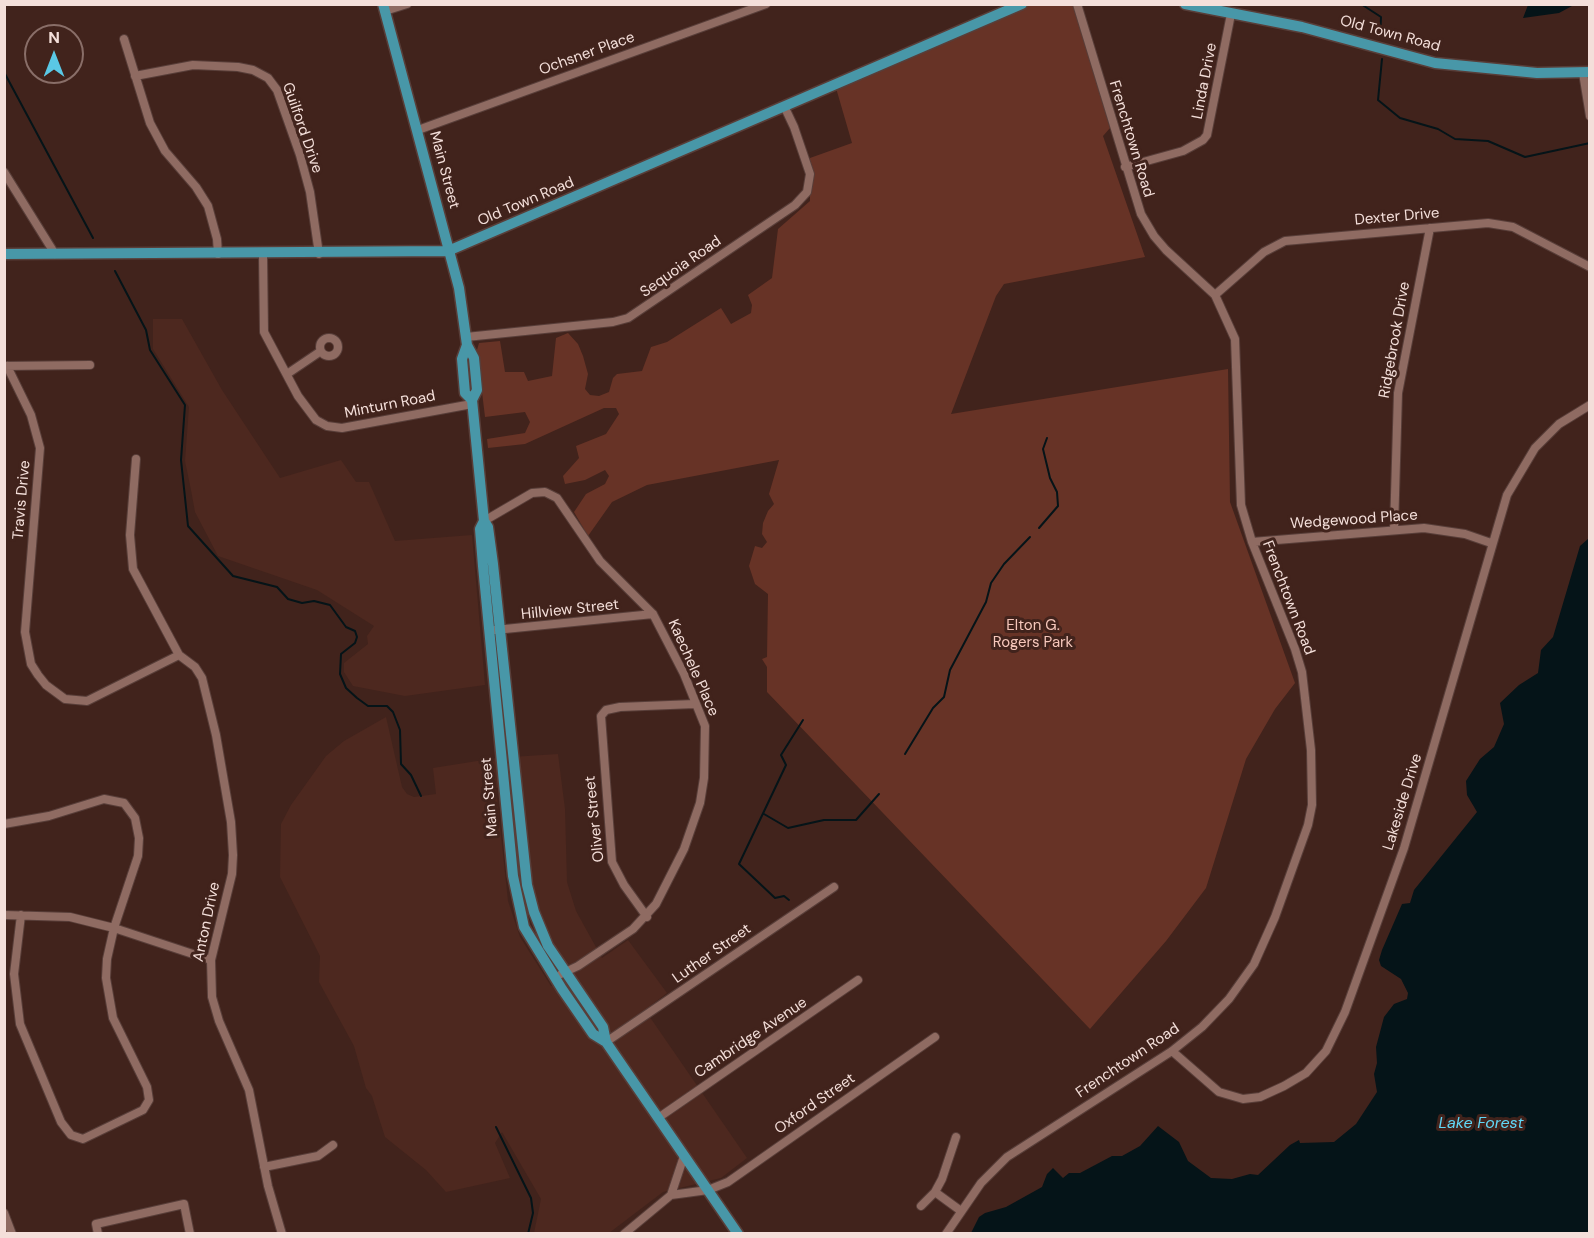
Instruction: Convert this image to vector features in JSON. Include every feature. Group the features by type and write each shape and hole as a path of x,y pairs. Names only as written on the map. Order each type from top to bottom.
{"main road":[{"name":"Old Town Road","path":"4,254 319,254 448,251 785,108 1022,4"},
{"name":"Old Town Road","path":"1185,4 1313,29 1435,63 1473,69 1586,73"},
{"name":"Main Street","path":"384,8 459,288 466,341 462,359 465,393 472,402 484,521 488,527 495,630 511,796 526,885 559,975"},
{"name":"Main Street","path":"511,796 514,890 524,927 559,975 603,1027 606,1042 738,1233"},
{"path":"514,890 526,885"}],"street":[{"path":"384,8 406,4"},
{"name":"Ochsner Place","path":"418,130 766,4"},
{"name":"Frenchtown Road","path":"946,1233 989,1174 1007,1157 1172,1051 1219,1011 1254,964 1275,917 1308,825 1312,805 1311,750 1302,672 1252,542 1240,493 1234,339 1215,295 1154,236 1136,202 1077,4"},
{"name":"Linda Drive","path":"1125,167 1183,151 1203,140 1207,135 1231,14"},
{"path":"124,39 142,105 159,141 208,206 217,239 218,254"},
{"name":"Guilford Drive","path":"135,76 193,65 238,67 253,70 268,78 277,90 300,154 319,254"},
{"path":"1586,73 1590,116"},
{"name":"Sequoia Road","path":"466,341 613,322 628,318 795,206 807,192 810,174 785,108"},
{"path":"4,172 55,254"},
{"name":"Dexter Drive","path":"1215,295 1264,252 1285,241 1488,223 1513,227 1590,267"},
{"name":"Ridgebrook Drive","path":"1394,529 1399,387 1430,228"},
{"name":"Minturn Road","path":"263,254 264,332 311,415 322,424 334,428 472,402"},
{"path":"287,374 321,351"},
{"path":"6,366 90,365"},
{"name":"Travis Drive","path":"6,366 31,415 40,448 25,615 27,649 38,675 46,686 65,699 80,702 94,699 179,655"},
{"name":"Lakeside Drive","path":"1172,1051 1219,1092 1243,1099 1270,1093 1306,1072 1332,1041 1404,848 1491,543 1507,495 1525,462 1559,424 1590,405"},
{"name":"Anton Drive","path":"136,459 132,487 130,560 141,587 179,655 195,667 202,678 216,735 231,822 232,874 211,960 210,981 215,1010 249,1090 272,1205 282,1233"},
{"name":"Kaechele Place","path":"484,521 532,493 551,493 561,503 600,561 653,614 684,674 702,716 706,736 700,803 684,849 647,917 610,946 559,975"},
{"name":"Wedgewood Place","path":"1252,542 1394,529 1452,531 1491,543"},
{"name":"Hillview Street","path":"495,630 653,614"},
{"name":"Oliver Street","path":"647,917 619,877 610,851 600,726 602,713 620,707 695,704"},
{"path":"4,824 49,816 104,799 124,803 135,818 139,848 114,928 106,968 109,1006 147,1087 149,1100 143,1110 92,1136 76,1138 61,1122 20,1024 14,974 21,915"},
{"name":"Luther Street","path":"606,1042 834,887"},
{"path":"4,915 60,915 114,928 211,960"},
{"name":"Cambridge Avenue","path":"658,1118 858,981"},
{"name":"Oxford Street","path":"671,1195 708,1190 728,1182 935,1036"},
{"path":"921,1206 935,1192 956,1137"},
{"path":"264,1167 318,1156 333,1145"},
{"path":"624,1233 671,1195 684,1156"},
{"path":"935,1192 961,1212"},
{"path":"98,1233 96,1224 184,1204 190,1233"},
{"path":"4,1213 12,1233"}],"shaded area":[{"path":"153,319 182,319 222,390 280,478 341,460 356,482 369,482 395,541 472,535 485,685 405,696 353,686 344,672 344,663 368,644 367,636 374,626 317,590 218,556 195,512 185,461 189,407 153,349"},
{"path":"386,717 402,787 407,794 414,797 436,794 433,768 496,758 558,754 565,809 567,882 576,911 602,958 628,940 667,993 645,1010 747,1158 721,1178 663,1192 609,1233 534,1233 541,1199 502,1132 495,1143 510,1178 446,1192 426,1170 385,1137 372,1096 366,1088 354,1046 319,982 320,956 280,877 281,824 291,805 326,756 344,741","holes":["522,786 531,874 537,903 556,949 575,979 551,986 520,937 508,901 496,788"]}],"green space":[{"name":"Elton G. Rogers Park","path":"1021,5 1074,5 1110,128 1103,136 1145,257 1004,284 996,296 951,414 1228,369 1230,502 1295,683 1275,709 1246,759 1206,888 1166,941 1090,1029 767,692 767,667 762,659 767,657 768,594 755,584 749,566 755,546 762,548 767,542 762,534 763,523 774,504 769,494 779,460 647,485 612,502 588,536 574,512 586,494 605,484 609,476 605,470 585,480 565,484 563,476 579,458 576,446 606,434 619,414 616,408 604,408 525,444 488,448 487,439 525,433 530,422 525,412 485,417 477,350 479,343 500,341 505,372 524,372 528,381 552,376 556,338 568,333 578,344 583,356 588,374 585,389 590,395 599,396 609,392 613,378 617,374 642,371 651,347 667,342 721,308 731,324 751,313 752,305 748,295 772,278 778,229 810,201 810,158 852,143 836,88"}],"water":[{"path":"1528,4 1585,5 1572,6 1559,13 1523,18"},
{"name":"Lake Forest","path":"1589,538 1589,1233 971,1233 979,1217 985,1213 1006,1207 1042,1187 1047,1174 1053,1168 1063,1178 1069,1173 1080,1173 1112,1156 1122,1156 1140,1146 1158,1126 1179,1142 1188,1161 1211,1178 1232,1179 1250,1174 1258,1175 1290,1145 1299,1140 1300,1143 1334,1142 1356,1124 1377,1092 1374,1074 1377,1063 1376,1047 1384,1017 1394,1004 1407,999 1408,993 1401,979 1381,966 1379,960 1382,950 1402,904 1410,903 1414,890 1477,812 1467,795 1466,781 1480,759 1494,747 1504,724 1500,703 1519,685 1538,673 1541,650 1553,637 1580,546"}],"waterway":[{"path":"1361,4 1381,17 1380,37"},
{"path":"1382,59 1378,100 1400,118 1438,129 1455,139 1488,141 1525,157 1590,143"},
{"path":"4,72 93,238"},
{"path":"115,271 146,330 150,350 185,405 181,460 188,526 233,576 277,587 288,599 302,603 314,601 330,605 346,627 355,631 357,637 355,643 341,654 340,674 346,688 368,706 387,706 393,712 400,730 401,764 411,775 421,796"},
{"path":"1039,528 1058,506 1057,492 1050,478 1043,449 1047,438"},
{"path":"905,754 933,708 944,697 950,670 986,602 991,583 1004,564 1030,537"},
{"path":"789,900 784,896 775,898 739,864 786,765 781,755 803,720"},
{"path":"764,814 788,828 824,820 856,820 879,794"},
{"path":"496,1127 531,1198 533,1213 528,1234"}]}
